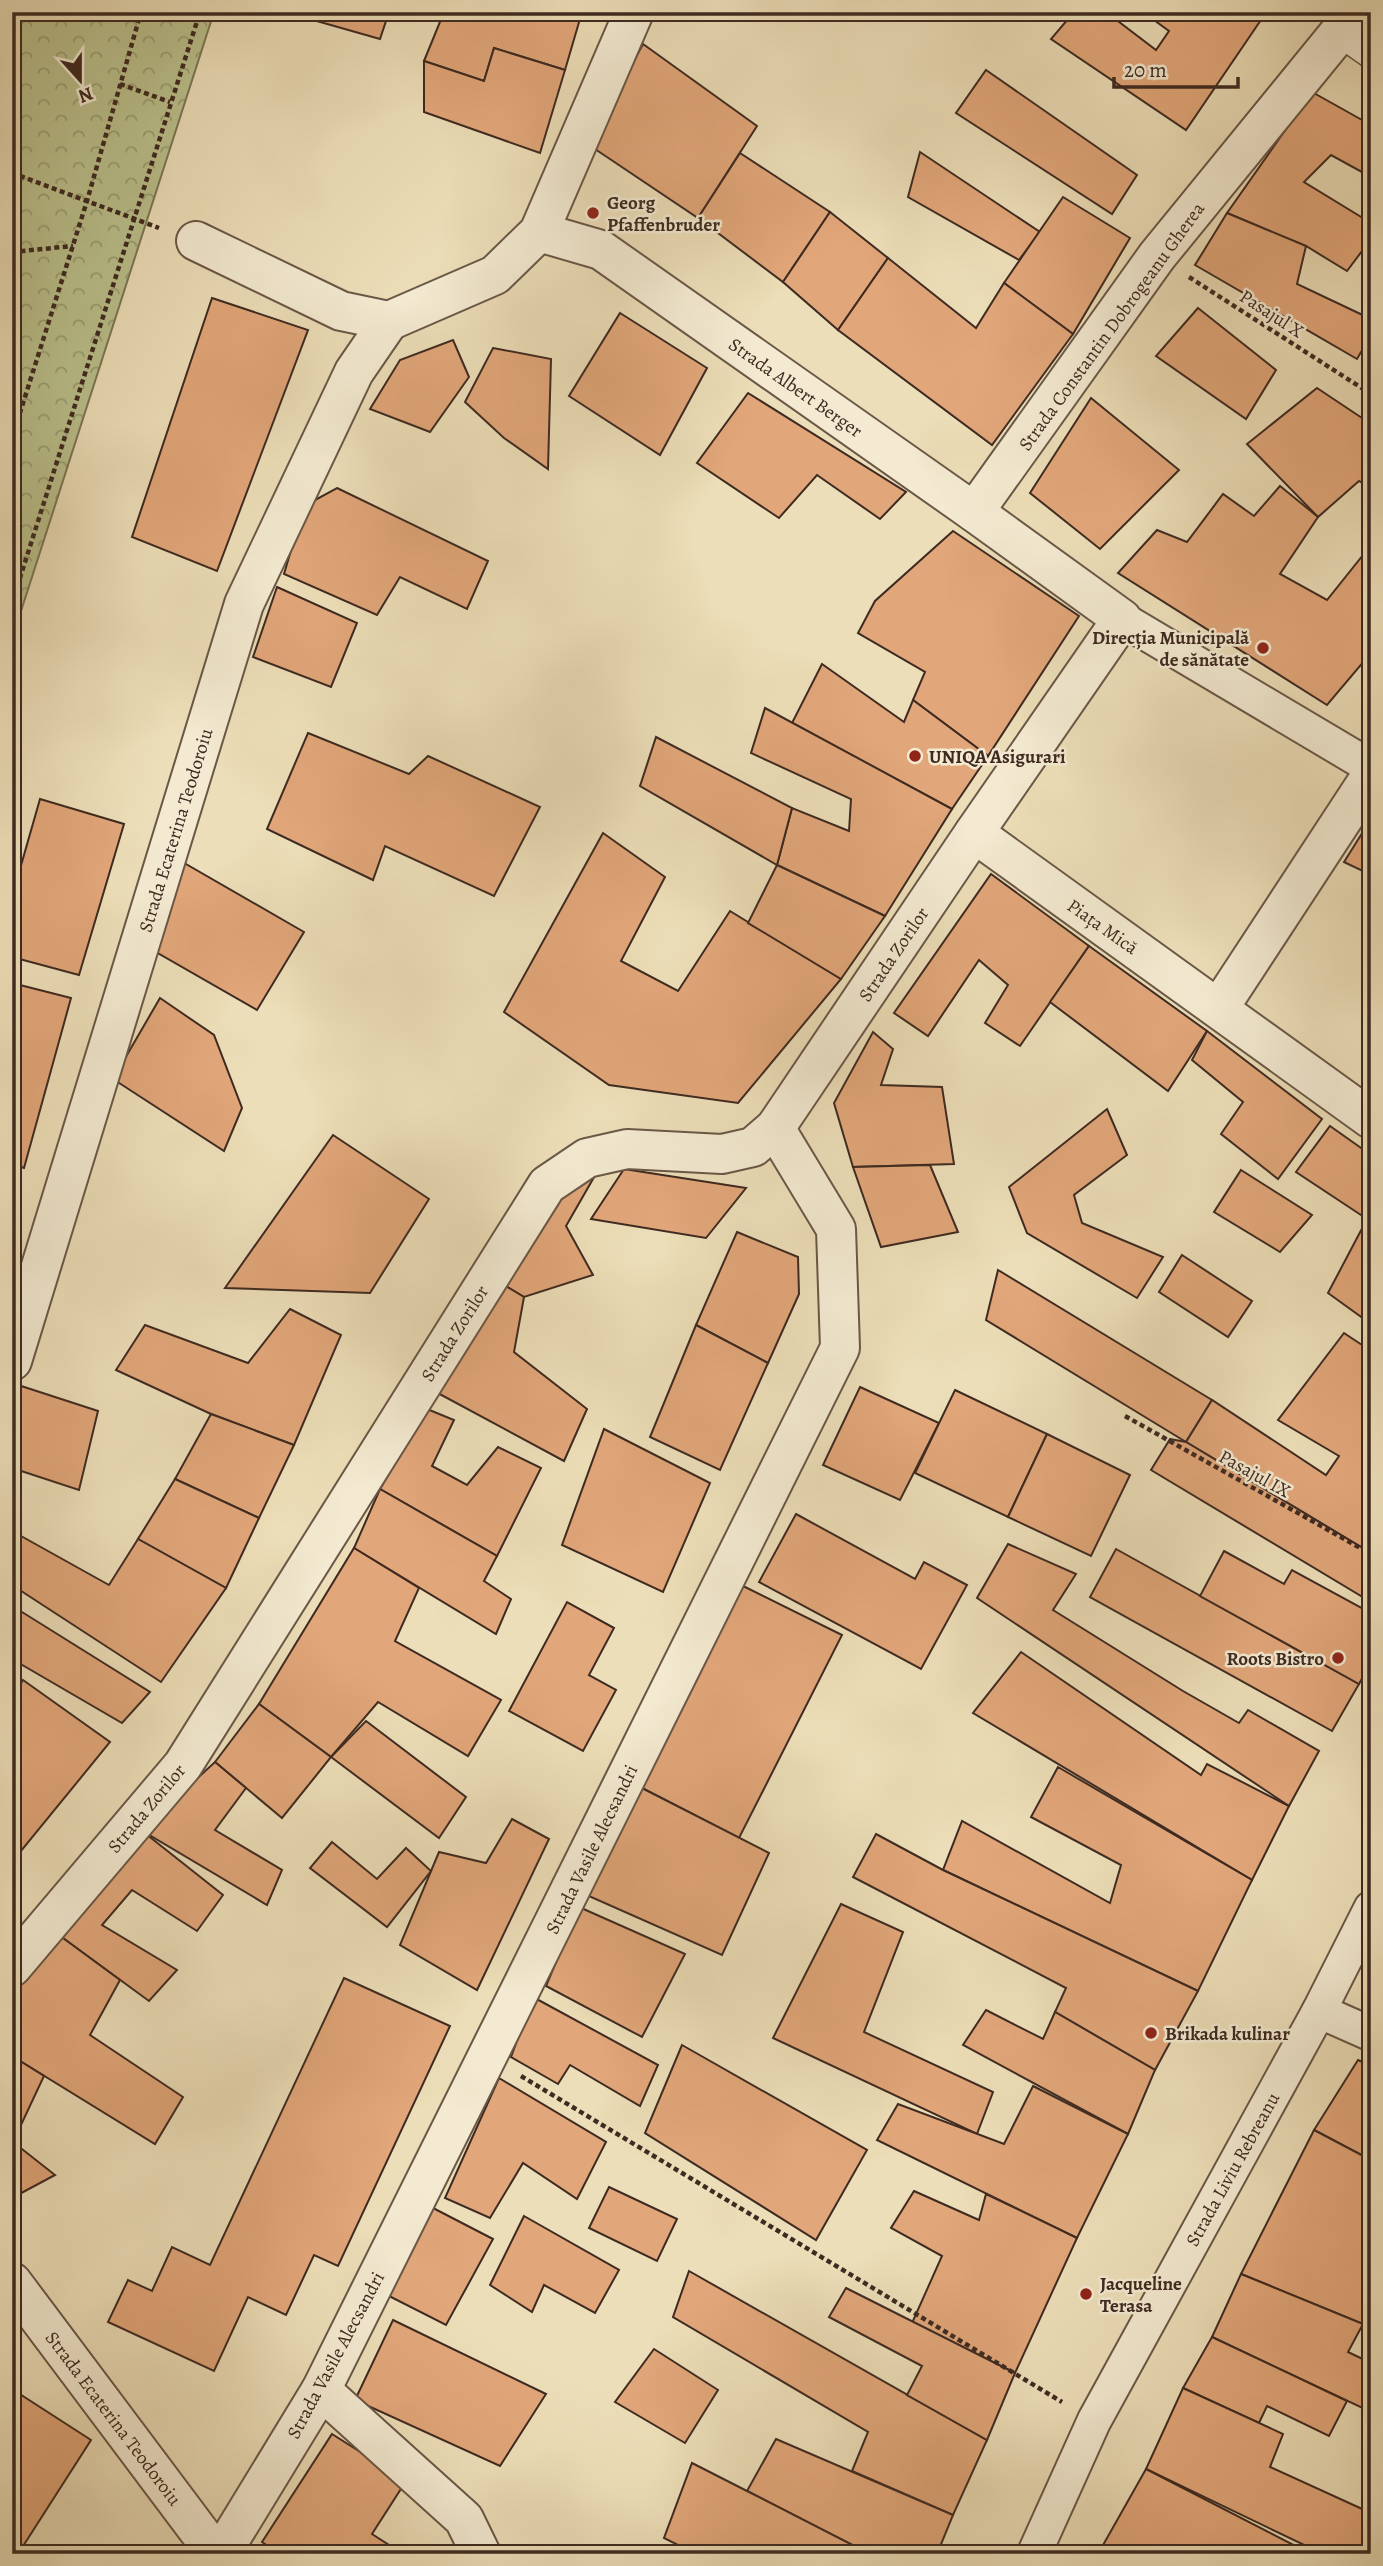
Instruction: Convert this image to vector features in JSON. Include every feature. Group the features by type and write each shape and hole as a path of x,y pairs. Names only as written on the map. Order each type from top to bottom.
{"street":[{"path":"196,241 341,311 390,321 495,275 539,232 634,12"},
{"name":"Strada Constantin Dobrogeanu Gherea","path":"974,512 1157,256 1347,23"},
{"name":"Strada Albert Berger","path":"539,232 601,250 1122,619 1371,767"},
{"name":"Strada Ecaterina Teodoroiu","path":"12,1361 244,604 354,372 390,321"},
{"path":"974,833 1122,619"},
{"path":"1219,1008 1371,776"},
{"name":"Piața Mică","path":"974,833 1112,926 1371,1119"},
{"name":"Strada Zorilor","path":"12,1968 183,1765 547,1185 587,1158 626,1149 722,1154 753,1147 775,1128 974,833"},
{"name":"Strada Vasile Alecsandri","path":"219,2554 321,2390 840,1348 836,1229 775,1128"},
{"name":"Strada Liviu Rebreanu","path":"1034,2554 1094,2421 1319,2011 1371,1908"},
{"path":"1319,2011 1371,2034"},
{"name":"Strada Ecaterina Teodoroiu","path":"12,2282 219,2554"},
{"path":"321,2390 464,2519 481,2554"}],"lane":[{"path":"1347,23 1371,57"}],"path":[{"path":"12,438 87,201 141,12"},
{"path":"12,603 200,12"},
{"path":"120,84 170,102"},
{"path":"12,173 132,219"},
{"path":"12,252 73,246"},
{"name":"Pasajul X","path":"1157,256 1371,394"},
{"name":"Pasajul IX","path":"1125,1416 1371,1555"},
{"path":"488,2056 1094,2421"}],"green space":[{"path":"12,12 214,12 12,639"}],"building":[{"path":"285,12 389,12 380,39"},
{"path":"444,12 582,12 565,70 494,48 484,81 424,61"},
{"path":"1074,12 1106,12 1156,50 1169,31 1143,12 1265,14 1186,130 1051,39"},
{"path":"643,44 757,126 698,218 589,145"},
{"path":"494,48 565,70 540,153 424,112 424,61 484,81"},
{"path":"986,70 1137,175 1112,214 956,113"},
{"path":"1312,92 1371,125 1371,177 1331,155 1304,182 1371,223 1371,239 1347,271 1306,246 1227,213"},
{"path":"920,152 1040,232 1019,260 908,197"},
{"path":"740,153 830,212 783,282 698,218"},
{"path":"1063,197 1130,238 1073,334 1004,283"},
{"path":"830,212 888,258 838,330 783,282"},
{"path":"1227,213 1306,246 1297,284 1371,319 1371,335 1357,359 1195,265"},
{"path":"888,258 976,328 1004,283 1073,334 992,445 838,330"},
{"path":"212,298 308,330 217,571 132,537"},
{"path":"1198,308 1276,370 1246,419 1156,356"},
{"path":"620,313 707,368 660,455 569,396"},
{"path":"453,340 469,377 430,432 370,409 400,360"},
{"path":"493,348 551,359 548,469 504,438 465,402"},
{"path":"1317,388 1371,424 1371,488 1359,481 1318,517 1247,444"},
{"path":"748,393 906,492 880,519 817,475 779,518 697,463"},
{"path":"1091,398 1179,470 1100,549 1030,493"},
{"path":"1280,486 1318,517 1280,574 1327,600 1371,545 1371,653 1327,705 1118,573 1157,530 1187,542 1223,494 1254,516"},
{"path":"337,488 488,561 467,609 400,577 377,615 284,574 304,506"},
{"path":"953,531 1079,616 988,756 913,700 925,672 858,633 875,601"},
{"path":"277,587 357,623 331,687 253,657"},
{"path":"822,664 904,722 913,700 988,756 952,809 792,723"},
{"path":"765,708 952,809 885,916 777,865 792,808 849,831 851,799 751,753"},
{"path":"308,733 409,774 428,756 540,807 494,896 385,846 373,880 267,829"},
{"path":"656,737 792,808 777,865 640,786"},
{"path":"40,799 124,824 79,975 12,957 12,897"},
{"path":"1371,819 1371,875 1344,862"},
{"path":"603,833 665,877 621,961 678,991 730,911 841,979 738,1103 609,1085 504,1012"},
{"path":"179,860 304,932 257,1010 149,948"},
{"path":"777,865 885,916 841,979 748,923"},
{"path":"991,874 1089,946 1020,1046 985,1023 1008,985 979,960 928,1036 894,1013"},
{"path":"1089,946 1207,1031 1168,1091 1050,1002"},
{"path":"12,983 71,998 24,1168 12,1164"},
{"path":"160,998 214,1035 242,1108 224,1151 113,1079"},
{"path":"1207,1031 1322,1119 1278,1179 1221,1134 1243,1102 1192,1060"},
{"path":"873,1032 893,1049 881,1085 942,1087 954,1164 853,1167 834,1103"},
{"path":"1107,1109 1127,1155 1074,1195 1082,1223 1163,1257 1137,1298 1027,1233 1009,1187"},
{"path":"1330,1126 1371,1155 1371,1324 1328,1293 1367,1219 1296,1172"},
{"path":"333,1135 429,1199 370,1293 225,1288"},
{"path":"930,1165 958,1232 881,1247 853,1167"},
{"path":"624,1169 746,1188 706,1238 591,1219"},
{"path":"1241,1170 1312,1215 1280,1252 1214,1212"},
{"path":"597,1172 566,1226 593,1275 524,1297 494,1279 548,1201"},
{"path":"737,1232 798,1257 799,1294 768,1363 696,1325"},
{"path":"1182,1255 1252,1301 1228,1337 1159,1292"},
{"path":"998,1270 1212,1400 1186,1442 986,1320"},
{"path":"494,1279 524,1297 514,1352 587,1409 564,1461 434,1391"},
{"path":"290,1309 341,1335 294,1445 211,1414 116,1370 145,1325 248,1363"},
{"path":"696,1325 768,1363 720,1470 650,1437"},
{"path":"1344,1333 1371,1351 1371,1553 1186,1442 1212,1400 1326,1475 1339,1456 1278,1420"},
{"path":"15,1384 98,1411 79,1490 12,1468 12,1392"},
{"path":"860,1387 939,1423 900,1500 823,1465"},
{"path":"955,1390 1047,1434 1008,1517 915,1473"},
{"path":"427,1409 454,1420 432,1466 467,1485 498,1447 541,1468 497,1556 380,1489"},
{"path":"211,1414 294,1445 259,1518 175,1479"},
{"path":"604,1429 710,1483 663,1592 562,1545"},
{"path":"1047,1434 1130,1475 1091,1556 1008,1517"},
{"path":"1170,1439 1186,1442 1371,1553 1371,1602 1151,1470"},
{"path":"175,1479 259,1518 226,1588 138,1539"},
{"path":"380,1489 497,1556 484,1581 511,1599 496,1634 354,1548"},
{"path":"796,1514 915,1579 924,1562 967,1585 921,1669 759,1582"},
{"path":"12,1531 109,1585 138,1539 226,1588 161,1682 12,1585"},
{"path":"1008,1544 1076,1574 1053,1610 1239,1723 1248,1710 1319,1751 1289,1806 977,1598"},
{"path":"354,1548 419,1588 395,1641 501,1700 468,1756 378,1702 331,1757 259,1704"},
{"path":"1116,1549 1359,1684 1332,1731 1090,1597"},
{"path":"1224,1551 1284,1584 1292,1570 1371,1613 1371,1662 1359,1684 1200,1596"},
{"path":"737,1583 842,1635 739,1838 634,1784"},
{"path":"567,1602 614,1628 589,1675 616,1690 583,1751 509,1711"},
{"path":"22,1612 150,1692 122,1723 12,1659 12,1627"},
{"path":"1021,1652 1201,1775 1207,1764 1289,1806 1252,1880 973,1713"},
{"path":"23,1680 110,1742 12,1862 12,1698"},
{"path":"259,1704 331,1757 282,1818 215,1762"},
{"path":"366,1721 466,1797 439,1838 331,1757"},
{"path":"215,1762 246,1788 215,1830 282,1870 267,1905 141,1830"},
{"path":"1058,1767 1252,1880 1198,1991 943,1870 962,1821 1110,1903 1121,1865 1031,1817"},
{"path":"634,1784 769,1853 722,1955 582,1893"},
{"path":"512,1819 549,1839 477,1990 400,1945 439,1852 486,1863"},
{"path":"141,1830 223,1895 197,1931 132,1890 102,1925 177,1970 149,2001 52,1930"},
{"path":"876,1834 943,1870 1198,1991 1155,2070 1055,2012 1066,1988 853,1877"},
{"path":"332,1842 377,1879 406,1848 431,1871 387,1927 310,1868"},
{"path":"841,1904 903,1932 864,2032 993,2092 977,2134 773,2038"},
{"path":"579,1907 685,1954 642,2037 546,1986"},
{"path":"52,1930 120,1980 90,2035 183,2097 155,2144 12,2056 12,1997"},
{"path":"344,1978 450,2026 338,2266 314,2255 286,2315 248,2297 214,2371 108,2322 128,2280 152,2291 172,2247 210,2265"},
{"path":"533,1997 658,2065 640,2106 570,2065 558,2084 511,2057"},
{"path":"986,2010 1043,2039 1055,2012 1155,2070 1128,2134 963,2045"},
{"path":"682,2045 867,2150 816,2240 645,2133"},
{"path":"12,2056 44,2076 13,2142 55,2175 12,2198"},
{"path":"1358,2060 1371,2066 1371,2160 1314,2130"},
{"path":"499,2078 606,2142 577,2199 523,2163 490,2218 445,2198"},
{"path":"1033,2086 1128,2134 1077,2238 877,2140 898,2104 1004,2144"},
{"path":"1314,2130 1371,2160 1371,2308 1363,2324 1241,2274"},
{"path":"609,2187 677,2219 657,2261 589,2228"},
{"path":"914,2191 979,2220 986,2194 1077,2238 1015,2373 912,2323 942,2256 891,2228"},
{"path":"433,2208 493,2239 446,2325 389,2296"},
{"path":"524,2216 619,2270 595,2313 544,2285 532,2312 490,2285"},
{"path":"689,2271 987,2440 953,2515 852,2471 868,2432 673,2317"},
{"path":"1241,2274 1363,2324 1348,2352 1371,2363 1371,2412 1212,2337"},
{"path":"846,2288 1015,2373 987,2440 907,2395 922,2366 829,2317"},
{"path":"393,2320 546,2394 500,2466 355,2400"},
{"path":"1212,2337 1347,2401 1329,2436 1267,2406 1259,2423 1183,2388"},
{"path":"654,2349 718,2390 685,2443 615,2402"},
{"path":"1183,2388 1283,2434 1270,2467 1371,2513 1371,2554 1323,2554 1146,2469"},
{"path":"12,2389 91,2440 18,2554 12,2554"},
{"path":"332,2434 406,2481 372,2534 403,2554 280,2554 262,2542"},
{"path":"776,2439 953,2515 937,2554 870,2554 747,2491"},
{"path":"692,2463 870,2554 696,2554 664,2538"},
{"path":"1146,2469 1311,2554 1098,2554"}],"place":[{"name":"Georg Pfaffenbruder","path":"593,213"},
{"name":"Direcția Municipală de sănătate","path":"1263,648"},
{"name":"UNIQA Asigurari","path":"915,756"},
{"name":"Roots Bistro","path":"1338,1658"},
{"name":"Brikada kulinar","path":"1151,2033"},
{"name":"Jacqueline Terasa","path":"1086,2294"}]}
